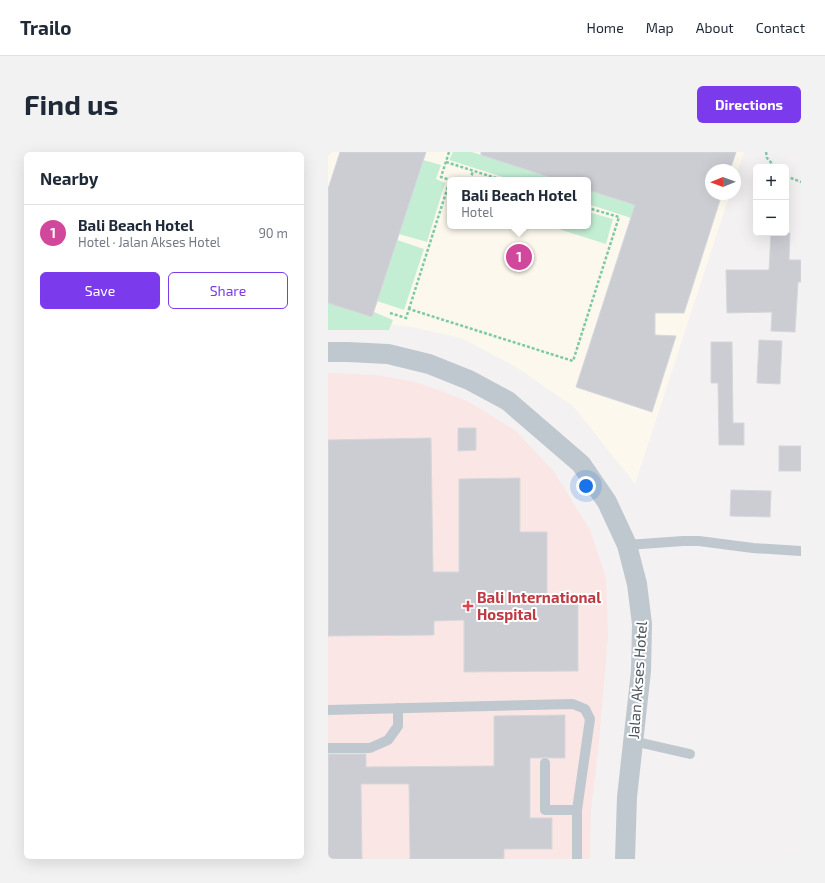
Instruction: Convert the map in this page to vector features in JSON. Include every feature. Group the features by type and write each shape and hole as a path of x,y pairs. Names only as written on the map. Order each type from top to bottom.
{"street":[{"name":"Jalan Akses Hotel","path":"328,352 388,354 429,364 469,380 508,401 581,464 607,502 627,545 637,584 642,624 641,671 627,798 625,859"}],"lane":[{"path":"627,545 699,541 753,548 801,551"},
{"path":"328,710 573,704 585,709 590,719 577,810 577,859"},
{"path":"328,748 370,748 388,740 398,726 398,708"},
{"path":"633,741 690,754"},
{"path":"545,763 545,810 577,810"}],"path":[{"path":"447,179 440,177 449,152"},
{"path":"766,152 767,158 772,164"},
{"path":"446,162 492,177"},
{"path":"471,177 473,171"},
{"path":"789,177 801,182"},
{"path":"390,313 406,318 447,189"},
{"path":"409,309 573,361 619,217 591,209"}],"shaded area":[{"path":"328,152 744,152 740,164 705,164 705,200 728,200 635,484 573,406 516,367 461,338 412,327 355,320 328,319"},
{"name":"Bali International Hospital","path":"328,373 376,375 416,382 467,401 516,431 554,472 590,530 606,578 608,635 599,741 591,811 590,859 328,859"}],"green space":[{"path":"453,152 472,152 549,177 503,177 449,160"},
{"path":"423,160 441,165 436,179 445,183 427,242 399,234"},
{"path":"591,191 635,205 631,218 591,205"},
{"path":"591,213 613,219 606,244 558,229 591,229"},
{"path":"397,240 424,249 404,310 377,301"},
{"path":"328,303 372,317 374,312 393,320 389,330 328,330"}],"building":[{"path":"340,152 426,152 372,317 328,303 328,189"},
{"path":"481,152 736,152 732,164 705,164 705,200 720,200 684,313 655,313 655,335 676,336 652,412 576,387 635,205 591,191 591,177 549,177 481,155"},
{"path":"790,233 789,260 801,260 801,282 798,282 795,332 771,331 772,312 727,313 726,270 769,270 771,236 789,236"},
{"path":"759,340 782,341 780,384 757,383"},
{"path":"711,342 732,342 733,423 744,423 744,445 719,445 718,383 711,383"},
{"path":"458,428 476,428 476,450 458,451"},
{"path":"431,438 433,572 459,572 459,479 520,478 520,532 547,532 547,596 578,595 578,671 464,672 464,620 434,621 434,635 328,636 328,440"},
{"path":"779,446 801,446 801,471 779,471"},
{"path":"731,490 771,491 770,517 730,516"},
{"path":"565,715 565,758 530,758 530,818 552,818 552,849 504,849 504,859 410,859 409,784 361,784 362,859 328,859 328,754 366,754 366,767 494,766 494,716"}],"place":[{"name":"Bali Beach Hotel","path":"519,257"},
{"name":"Bali International Hospital","path":"468,606"}]}
